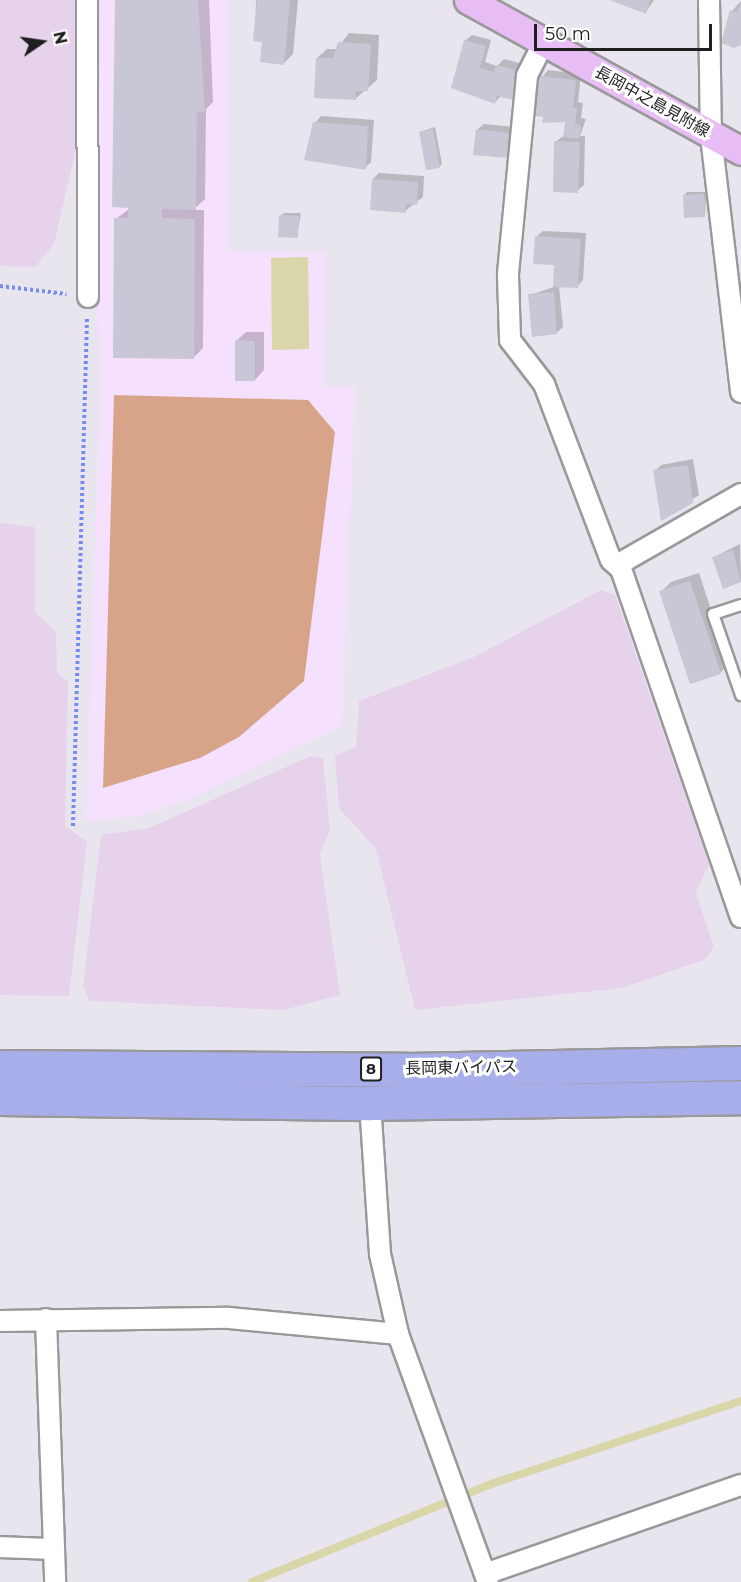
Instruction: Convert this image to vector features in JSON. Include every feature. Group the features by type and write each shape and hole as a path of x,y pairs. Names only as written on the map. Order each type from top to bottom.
{"highway":[{"name":"長岡東バイパス","path":"0,1067 407,1070 741,1063"},
{"name":"長岡東バイパス","path":"0,1098 370,1103 741,1097"}],"main road":[{"name":"長岡中之島見附線","path":"468,0 741,152"}],"street":[{"path":"87,0 88,297"},
{"path":"709,0 711,136 741,392"},
{"path":"544,42 527,76 507,274 510,340 544,384 617,565 741,917"},
{"path":"617,565 741,494"},
{"path":"370,1103 380,1254 398,1334 487,1578 741,1485"},
{"path":"0,1321 229,1318 398,1334"},
{"path":"46,1319 52,1549 55,1582"},
{"path":"0,1547 52,1549"}],"lane":[{"path":"741,605 713,614 741,695"}],"path":[{"path":"0,286 88,297 73,826"}],"shaded area":[{"path":"0,0 78,0 76,149 54,244 35,267 0,266"},
{"path":"101,0 228,0 229,251 326,252 325,386 355,386 342,726 183,802 143,815 86,822 100,376 96,287"},
{"path":"308,257 309,349 272,350 271,258"},
{"path":"114,395 308,400 335,432 304,681 239,737 200,758 103,788"},
{"path":"0,523 35,527 35,612 56,632 57,673 68,681 65,826 87,842 69,996 0,995"},
{"path":"601,590 615,595 709,864 696,893 714,947 704,960 622,988 415,1010 376,849 339,808 335,756 356,747 359,701 474,657"},
{"path":"311,756 323,758 330,829 320,855 340,995 283,1010 90,1001 83,986 101,835 149,828"}],"building":[{"path":"115,0 198,0 205,113 197,112 196,210 162,209 162,218 195,219 194,359 113,358 114,218 128,218 128,208 112,207"},
{"path":"257,0 290,0 284,65 260,62 262,42 253,41"},
{"path":"609,0 650,0 646,14"},
{"path":"741,2 741,45 734,48 721,43 730,10 737,12"},
{"path":"464,40 486,46 480,68 494,72 496,65 520,71 513,100 497,96 495,104 451,88"},
{"path":"338,42 371,44 368,91 356,91 356,100 314,98 316,58 333,58"},
{"path":"540,76 576,80 573,108 577,108 575,124 581,125 579,139 563,137 565,122 542,123 543,117 530,115"},
{"path":"313,122 368,126 366,170 304,160"},
{"path":"433,129 440,168 426,170 419,132"},
{"path":"476,129 511,133 508,158 473,155"},
{"path":"554,141 580,142 578,193 553,192"},
{"path":"372,179 418,182 417,205 406,204 406,213 370,210"},
{"path":"704,194 705,217 684,218 683,195"},
{"path":"279,215 299,216 298,238 278,237"},
{"path":"535,236 581,239 578,288 553,287 554,265 533,264"},
{"path":"554,292 557,334 532,337 528,294"},
{"path":"235,340 255,341 255,381 235,381"},
{"path":"688,465 693,503 661,521 653,470"},
{"path":"733,550 741,582 723,589 712,557"},
{"path":"690,581 721,674 690,684 659,591"}],"waterway":[{"path":"252,1582 488,1485 741,1401"}]}
